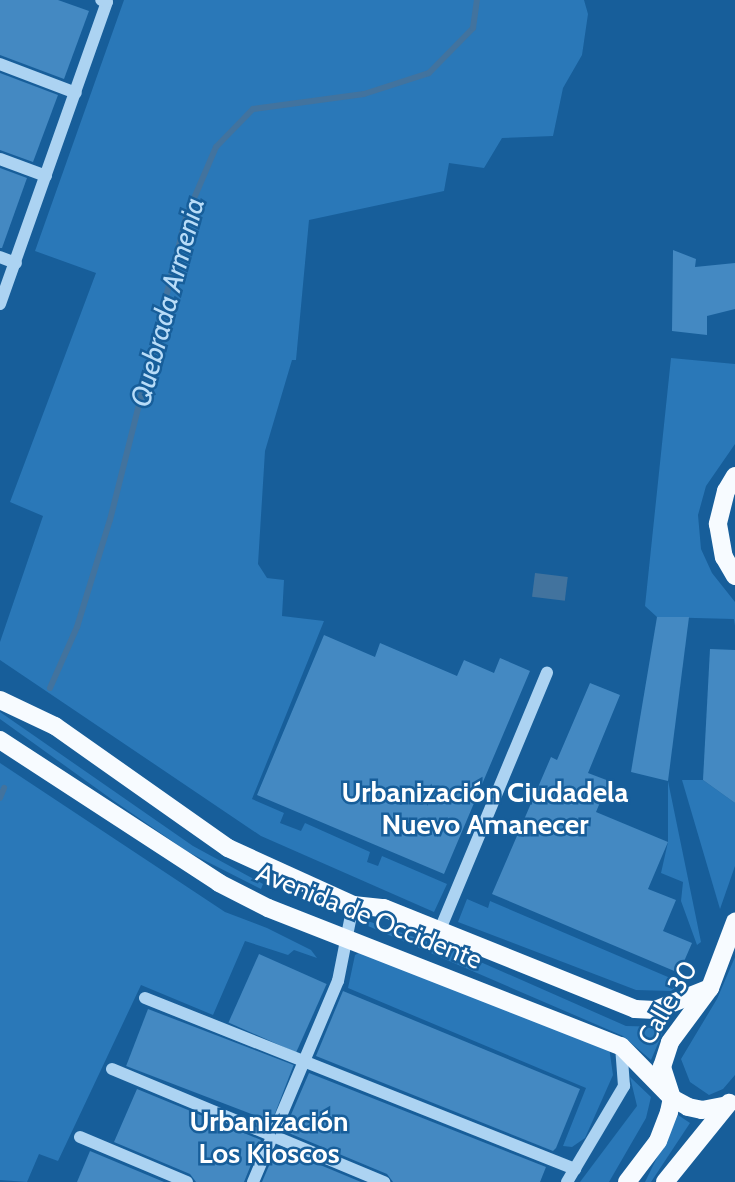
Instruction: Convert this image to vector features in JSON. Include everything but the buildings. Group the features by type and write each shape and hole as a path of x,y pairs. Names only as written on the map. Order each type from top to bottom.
{"main road":[{"path":"735,476 720,507 718,524 724,557 735,576"},
{"name":"Avenida de Occidente","path":"0,700 55,726 228,848 353,905 384,908 635,1009 655,1010 710,988"},
{"name":"Avenida de Occidente","path":"0,740 219,883 344,939 371,945 621,1046 672,1098 702,1110 731,1102"},
{"name":"Calle 30","path":"672,1098 662,1066 670,1042 710,988 735,922"},
{"path":"627,1182 658,1140 672,1098"},
{"path":"665,1182 731,1102"}],"street":[{"path":"0,304 107,2 101,0"},
{"path":"0,64 76,93"},
{"path":"0,159 46,176"},
{"path":"0,257 16,263"},
{"path":"439,932 547,673"},
{"path":"253,1182 338,981 344,939 353,905"},
{"path":"145,998 302,1063 575,1169"},
{"path":"567,1182 624,1086 621,1046"},
{"path":"112,1069 384,1182"},
{"path":"80,1137 187,1182"}],"shaded area":[{"path":"124,0 584,0 588,14 582,55 563,88 553,136 502,138 484,168 449,163 444,191 309,220 296,360 292,360 265,451 258,564 267,578 284,580 282,616 324,621 252,799 284,813 280,823 301,831 305,823 370,852 367,862 378,866 382,856 447,884 434,912 261,836 0,660 0,642 43,516 10,502 96,273 35,251"},
{"path":"671,358 735,364 735,444 706,486 698,515 701,549 712,573 735,602 735,626 734,619 657,617 645,606"},
{"path":"535,573 568,577 565,601 532,597"},
{"path":"0,712 193,846 263,884 261,889 188,852 0,719"},
{"path":"0,763 225,912 267,928 311,950 317,958 294,950 288,955 245,941 213,1015 141,985 58,1161 39,1154 27,1182 0,1180"},
{"path":"682,780 703,780 735,803 735,866 720,909"},
{"path":"668,781 701,942 697,945 681,901 683,882 661,873 668,842"},
{"path":"467,899 488,908 490,901 682,983 671,991 636,990 458,922"},
{"path":"362,919 460,953 626,1026 665,1027 651,1060 623,1036 361,923"},
{"path":"364,950 609,1047 613,1075 585,1138 572,1147 563,1146 586,1088 348,988 355,955"},
{"path":"735,957 735,1075 723,1089 709,1095 690,1082 681,1059 717,999"},
{"path":"630,1077 651,1097 646,1118 609,1182 580,1182 637,1106"},
{"path":"678,1115 690,1123 651,1182 645,1182"}],"waterway":[{"name":"Quebrada Armenia","path":"50,688 77,627 110,520 186,217 216,147 253,109 364,94 429,73 473,28 477,0"},
{"name":"Quebrada Armenia","path":"0,798 4,788"}],"district":[{"name":"Urbanización Ciudadela Nuevo Amanecer","path":"485,808"},
{"name":"Urbanización Los Kioscos","path":"269,1137"}]}
